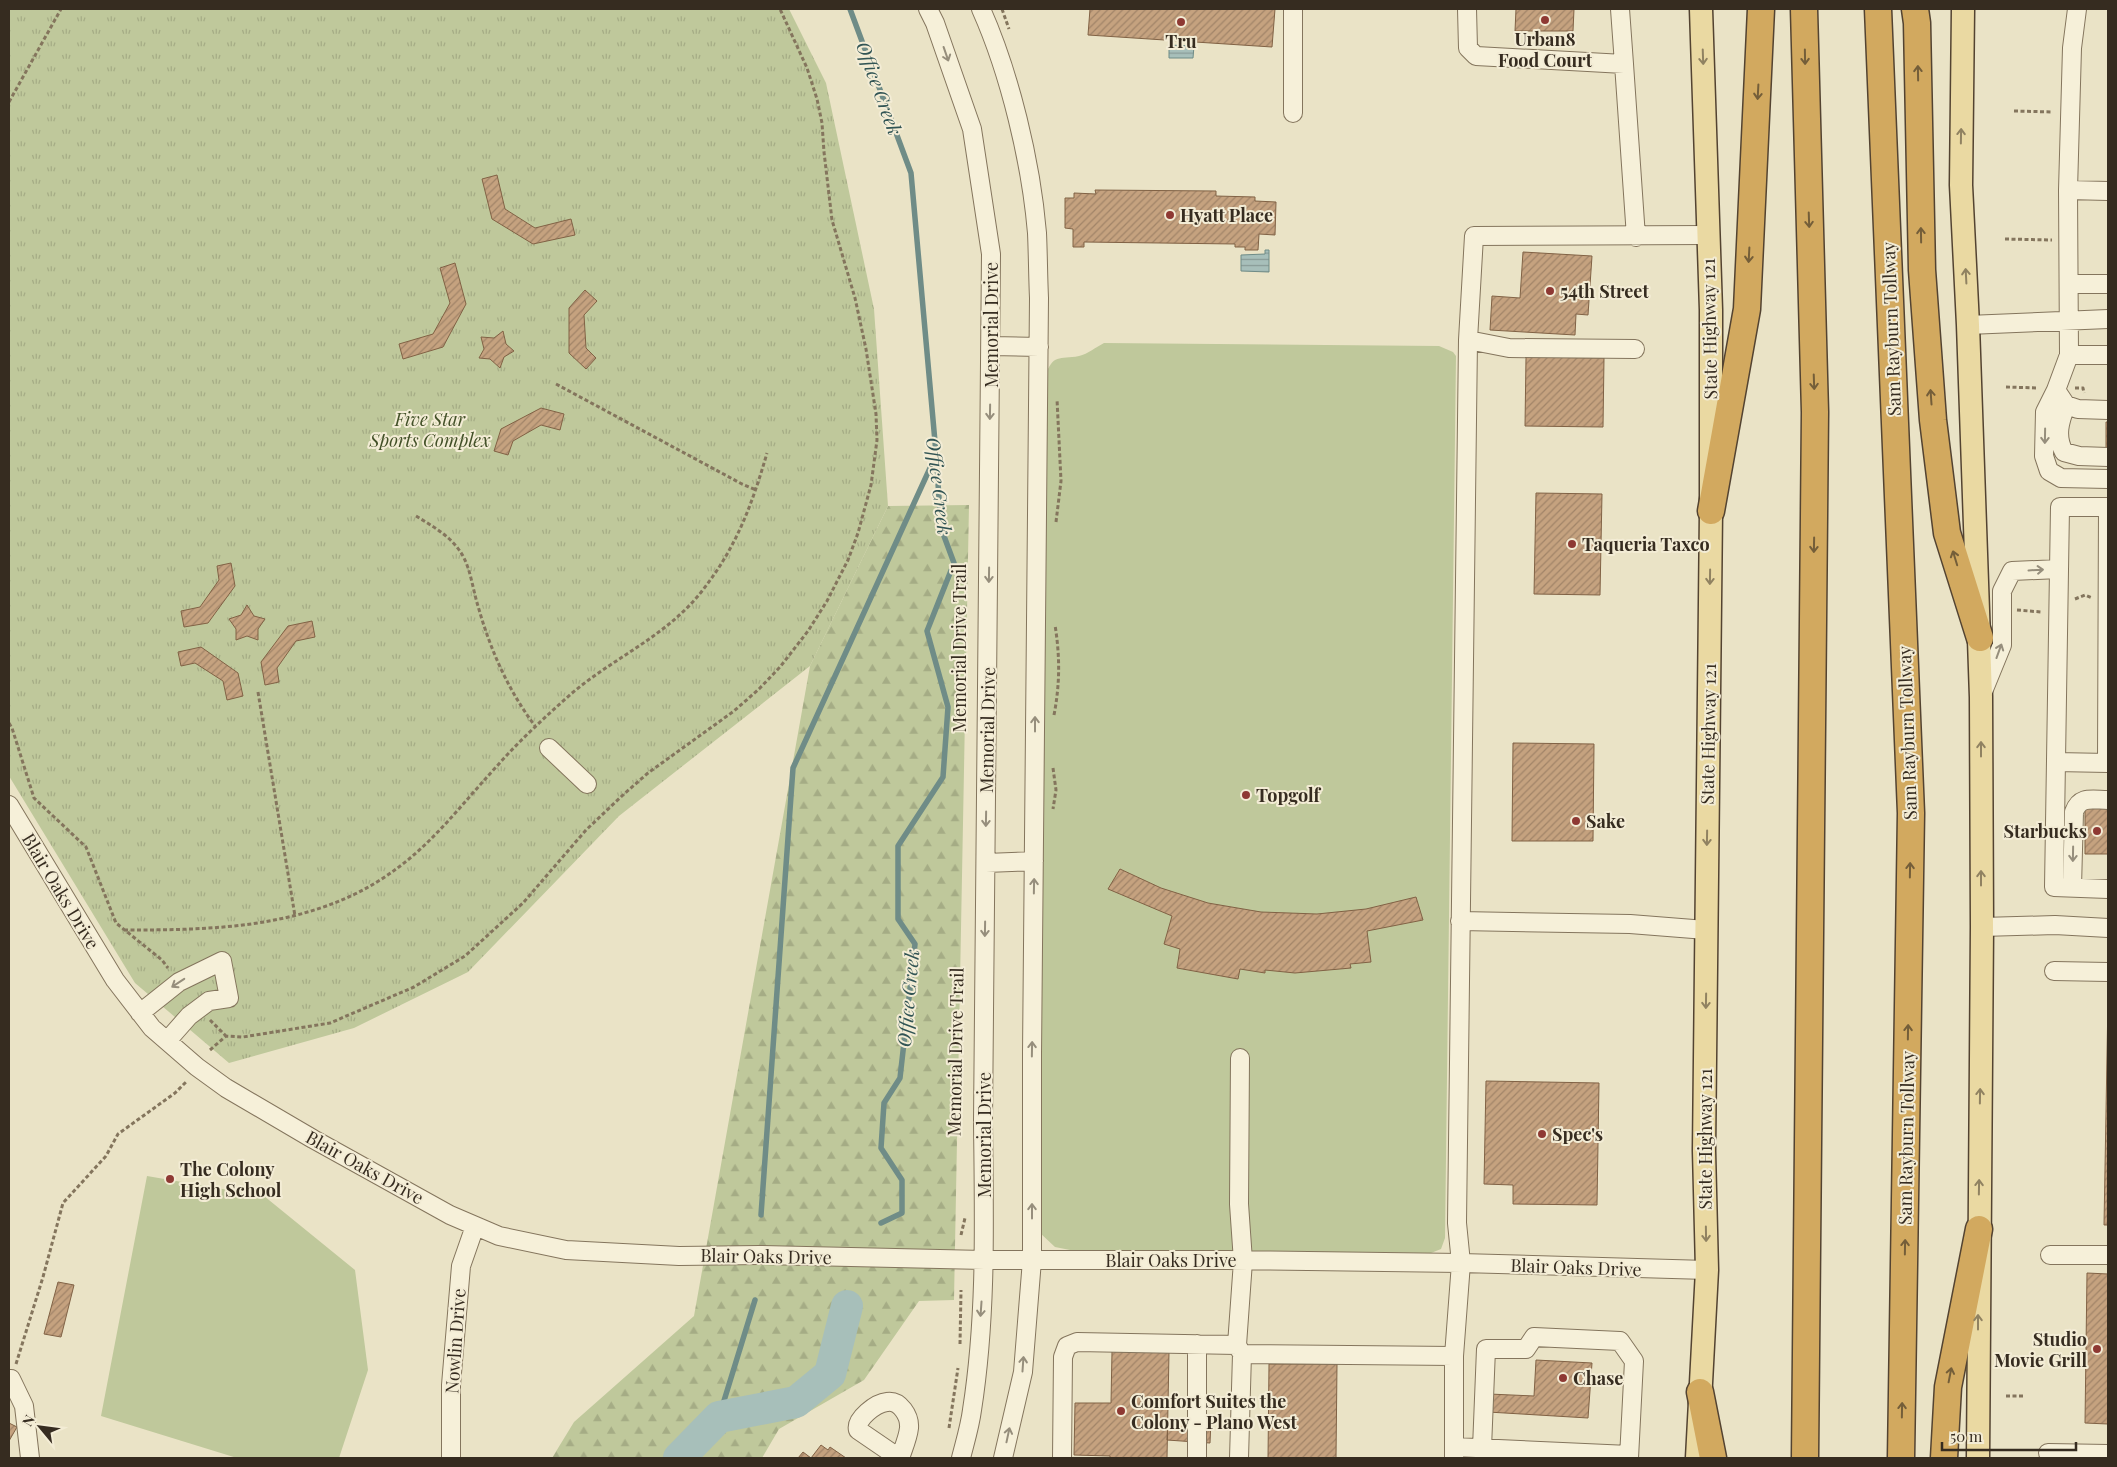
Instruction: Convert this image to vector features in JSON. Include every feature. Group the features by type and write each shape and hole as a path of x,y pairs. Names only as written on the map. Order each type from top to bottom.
{"highway":[{"path":"1711,511 1747,309 1761,9"},
{"path":"1804,9 1815,412 1805,1458"},
{"name":"Sam Rayburn Tollway","path":"1878,9 1911,813 1901,1458"},
{"path":"1915,9 1917,23 1922,270 1933,420 1947,533 1980,638"},
{"path":"1944,1458 1948,1387 1979,1229"},
{"path":"1700,1392 1713,1458"}],"main road":[{"name":"State Highway 121","path":"1697,1458 1707,1270 1704,1150 1711,511 1711,320 1702,9"},
{"path":"1963,9 1961,185 1968,325 1981,697 1982,927 1978,1458"}],"street":[{"name":"Memorial Drive","path":"928,9 935,23 972,129 991,254 983,1121 984,1260 978,1356 972,1411 961,1458"},
{"path":"981,9 1003,71 1016,118 1028,174 1036,232 1039,347 1032,1260 1023,1372 1003,1458"},
{"path":"1293,9 1293,113"},
{"path":"1467,9 1468,48 1476,56 1624,64"},
{"path":"1620,9 1636,236"},
{"path":"2077,9 2072,48 2068,190 2069,355 2049,389 2045,412 2044,456 2049,471 2061,478 2108,479"},
{"path":"2068,190 2108,191"},
{"path":"1482,1448 1486,1349 1526,1349 1534,1337 1620,1341 1634,1361 1629,1457 1482,1448 1454,1453 1454,1356 1461,1264 1457,1223 1468,340 1474,236 1708,235"},
{"path":"2069,284 2108,284"},
{"path":"1968,325 2070,319 2108,319"},
{"path":"1468,340 1509,348 1635,348"},
{"path":"991,346 1039,347"},
{"path":"2069,355 2108,355"},
{"path":"2049,389 2066,405 2078,409 2108,410"},
{"path":"2066,405 2060,421 2058,442 2064,452 2079,456 2108,457"},
{"path":"2056,762 2107,763 2108,507 2060,507 2054,887 2108,889"},
{"path":"1981,697 2002,645 2002,591 2012,571 2060,569"},
{"path":"549,748 587,784"},
{"path":"2072,887 2074,812 2076,806 2078,802 2084,800 2108,800"},
{"name":"Blair Oaks Drive","path":"9,805 115,980 140,1013 197,1067 226,1088 313,1139 450,1215 509,1238 566,1250 602,1253 984,1260 1243,1260 1707,1270"},
{"path":"986,863 1034,861"},
{"path":"1460,921 1630,924 1706,930"},
{"path":"1982,927 2055,925 2108,928"},
{"path":"140,1013 179,982 222,961 229,998 210,1001 189,1016 168,1041"},
{"path":"2054,971 2108,972"},
{"path":"1239,1458 1243,1260 1239,1204 1240,1058"},
{"name":"Nowlin Drive","path":"452,1458 451,1385 461,1266 475,1226"},
{"path":"2050,1254 2108,1255"},
{"path":"1062,1458 1064,1357 1067,1346 1077,1342 1198,1344 1240,1349 1454,1356"},
{"path":"1197,1458 1198,1344"},
{"path":"10,1379 24,1406 30,1458"},
{"path":"2048,1453 2108,1454"}],"path":[{"path":"9,102 61,9"},
{"path":"201,1008 214,1026 226,1036 242,1038 330,1023 414,987 465,956 523,903 586,830 624,794 648,773 715,726 759,689 802,638 827,601 848,560 858,533 871,485 877,440 876,414 866,349 855,298 832,220 819,107 807,68 780,9"},
{"path":"2014,111 2070,112"},
{"path":"2005,240 2069,240"},
{"path":"556,384 756,490"},
{"path":"2006,387 2049,389"},
{"path":"2074,388 2083,388"},
{"path":"124,930 221,928 252,925 295,916 324,907 356,893 418,853 440,832 497,766 535,726 573,692 641,645 675,618 701,593 728,555 743,525 767,453"},
{"path":"416,516 440,530 464,558 487,637 497,662 520,706 535,726"},
{"path":"2069,599 2085,595 2099,599"},
{"path":"2014,610 2049,613"},
{"path":"258,692 295,916"},
{"path":"9,723 34,798 86,848 116,923 162,960 179,982"},
{"path":"210,1050 226,1036"},
{"path":"10,1379 43,1277 63,1204 106,1156 118,1134 175,1093 186,1082"},
{"path":"961,1235 965,1217"},
{"path":"960,1351 961,1290"},
{"path":"947,1436 959,1360"},
{"path":"2006,1396 2023,1396"}],"green space":[{"name":"Five Star Sports Complex","path":"9,9 789,9 826,83 874,309 888,506 810,666 619,816 468,972 354,1028 229,1063 135,983 9,776"},
{"name":"Topgolf","path":"1104,343 1439,346 1453,352 1456,356 1445,1238 1441,1249 1431,1253 1070,1250 1055,1247 1039,1232 1045,377 1054,361 1082,355"},
{"path":"969,505 954,1300 919,1301 864,1380 779,1429 762,1458 552,1458 574,1422 694,1316 810,666 888,506"},
{"path":"147,1176 264,1196 355,1270 368,1370 339,1458 237,1458 101,1416"}],"water":[{"path":"1169,45 1194,46 1193,58 1169,58"},
{"path":"1265,250 1269,250 1269,272 1241,271 1241,255 1265,254"}],"building":[{"name":"Tru","path":"1090,9 1275,9 1272,47 1088,35"},
{"name":"Urban8 Food Court","path":"1516,9 1574,9 1573,31 1515,31"},
{"path":"497,175 505,209 535,228 571,219 575,235 533,244 492,219 482,179"},
{"name":"Hyatt Place","path":"1095,190 1216,191 1216,196 1255,197 1255,201 1276,202 1275,235 1259,234 1258,250 1245,250 1245,247 1235,247 1235,244 1084,242 1084,247 1073,247 1073,229 1065,228 1065,198 1074,198 1074,193 1096,194"},
{"path":"1523,252 1592,256 1588,315 1576,314 1575,335 1490,330 1492,296 1520,298"},
{"path":"455,263 466,304 443,347 403,359 399,344 433,334 450,303 440,268"},
{"path":"585,290 597,301 584,315 586,348 596,358 586,369 569,353 569,308"},
{"path":"503,331 506,344 514,351 504,357 500,368 490,359 479,358 484,349 481,337 494,338"},
{"path":"1526,357 1604,358 1603,427 1525,426"},
{"path":"541,408 564,414 560,430 541,425 513,441 508,455 494,451 501,429"},
{"path":"2106,422 2108,422 2108,449 2106,449"},
{"path":"1536,493 1602,494 1600,595 1534,594"},
{"path":"231,563 235,586 208,623 184,627 181,611 200,607 219,580 217,566"},
{"path":"247,605 254,616 265,619 258,629 258,640 247,636 236,640 236,629 229,619 241,615"},
{"path":"312,621 315,637 296,641 277,668 279,682 265,685 261,662 288,626"},
{"path":"201,647 238,673 243,696 227,700 223,681 195,663 181,666 178,652"},
{"path":"1513,743 1594,744 1593,841 1512,841"},
{"name":"Starbucks","path":"2085,808 2108,808 2108,854 2085,854"},
{"path":"1120,869 1161,888 1208,903 1261,912 1317,914 1366,909 1416,897 1423,920 1367,931 1371,962 1350,964 1351,968 1295,973 1265,970 1265,973 1240,969 1238,979 1177,968 1180,949 1164,944 1172,916 1108,889"},
{"path":"2108,999 2108,1225 2104,1225"},
{"name":"Spec's","path":"1486,1081 1599,1083 1597,1205 1513,1204 1513,1185 1484,1184"},
{"name":"Studio Movie Grill","path":"2087,1273 2108,1274 2108,1424 2085,1423"},
{"path":"58,1282 74,1285 61,1337 44,1334"},
{"name":"Comfort Suites the Colony - Plano West","path":"1112,1351 1169,1352 1167,1458 1110,1458 1110,1456 1074,1455 1075,1403 1111,1403"},
{"name":"Chase","path":"1536,1360 1592,1363 1588,1418 1488,1412 1489,1394 1534,1396"},
{"path":"1269,1364 1337,1364 1336,1458 1268,1458"},
{"path":"1168,1418 1211,1419 1210,1443 1167,1440"},
{"path":"9,1423 17,1427 9,1441"},
{"path":"821,1445 828,1450 830,1447 846,1458 811,1458"},
{"path":"803,1452 811,1458 798,1458"}],"waterway":[{"name":"Office Creek","path":"850,9 911,173 941,528 954,563 927,631 948,707 943,777 898,846 898,919 915,944 900,1078 884,1103 881,1148 902,1180 902,1213 881,1223"},
{"path":"761,1215 793,768 936,455"},
{"path":"719,1417 755,1300"},
{"name":"Office Creek","path":"679,1458 719,1417 796,1402 830,1374 847,1306"}],"place":[{"name":"Urban8 Food Court","path":"1545,20"},
{"name":"Tru","path":"1181,22"},
{"name":"Hyatt Place","path":"1170,215"},
{"name":"54th Street","path":"1550,291"},
{"name":"Taqueria Taxco","path":"1572,544"},
{"name":"Topgolf","path":"1246,795"},
{"name":"Sake","path":"1576,821"},
{"name":"Starbucks","path":"2097,831"},
{"name":"Spec's","path":"1542,1134"},
{"name":"The Colony High School","path":"170,1179"},
{"name":"Studio Movie Grill","path":"2097,1349"},
{"name":"Chase","path":"1563,1378"},
{"name":"Comfort Suites the Colony - Plano West","path":"1121,1411"}]}
